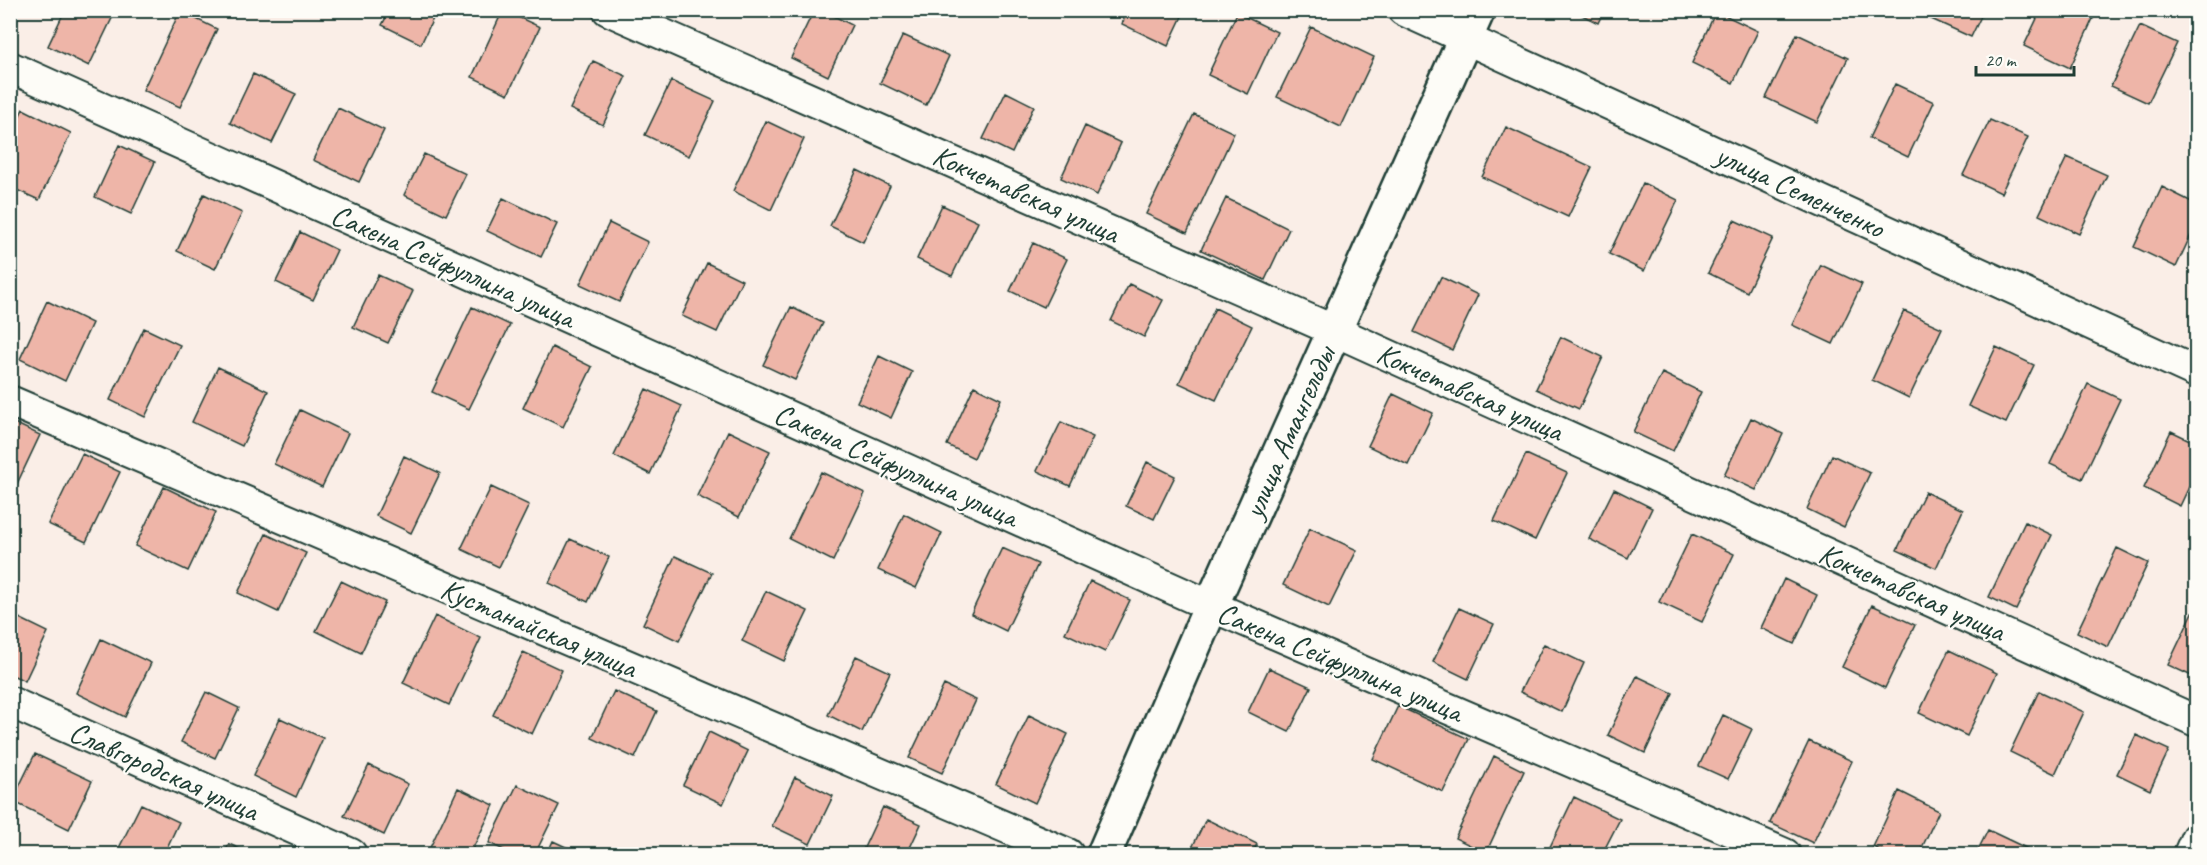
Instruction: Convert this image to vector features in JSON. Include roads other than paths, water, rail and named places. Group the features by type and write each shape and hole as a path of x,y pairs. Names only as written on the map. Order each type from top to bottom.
{"main road":[{"name":"улица Амангельды","path":"1104,855 1211,606 1472,25"}],"street":[{"name":"Кокчетавская улица","path":"608,10 1335,331 2196,721"},
{"name":"улица Семенченко","path":"1403,10 1472,25 2196,372"},
{"name":"Сакена Сейфуллина улица","path":"10,67 1211,606 1785,855"},
{"name":"Кустанайская улица","path":"10,401 1068,855"},
{"name":"Славгородская улица","path":"10,702 351,855"},
{"path":"2189,855 2196,837"}]}
